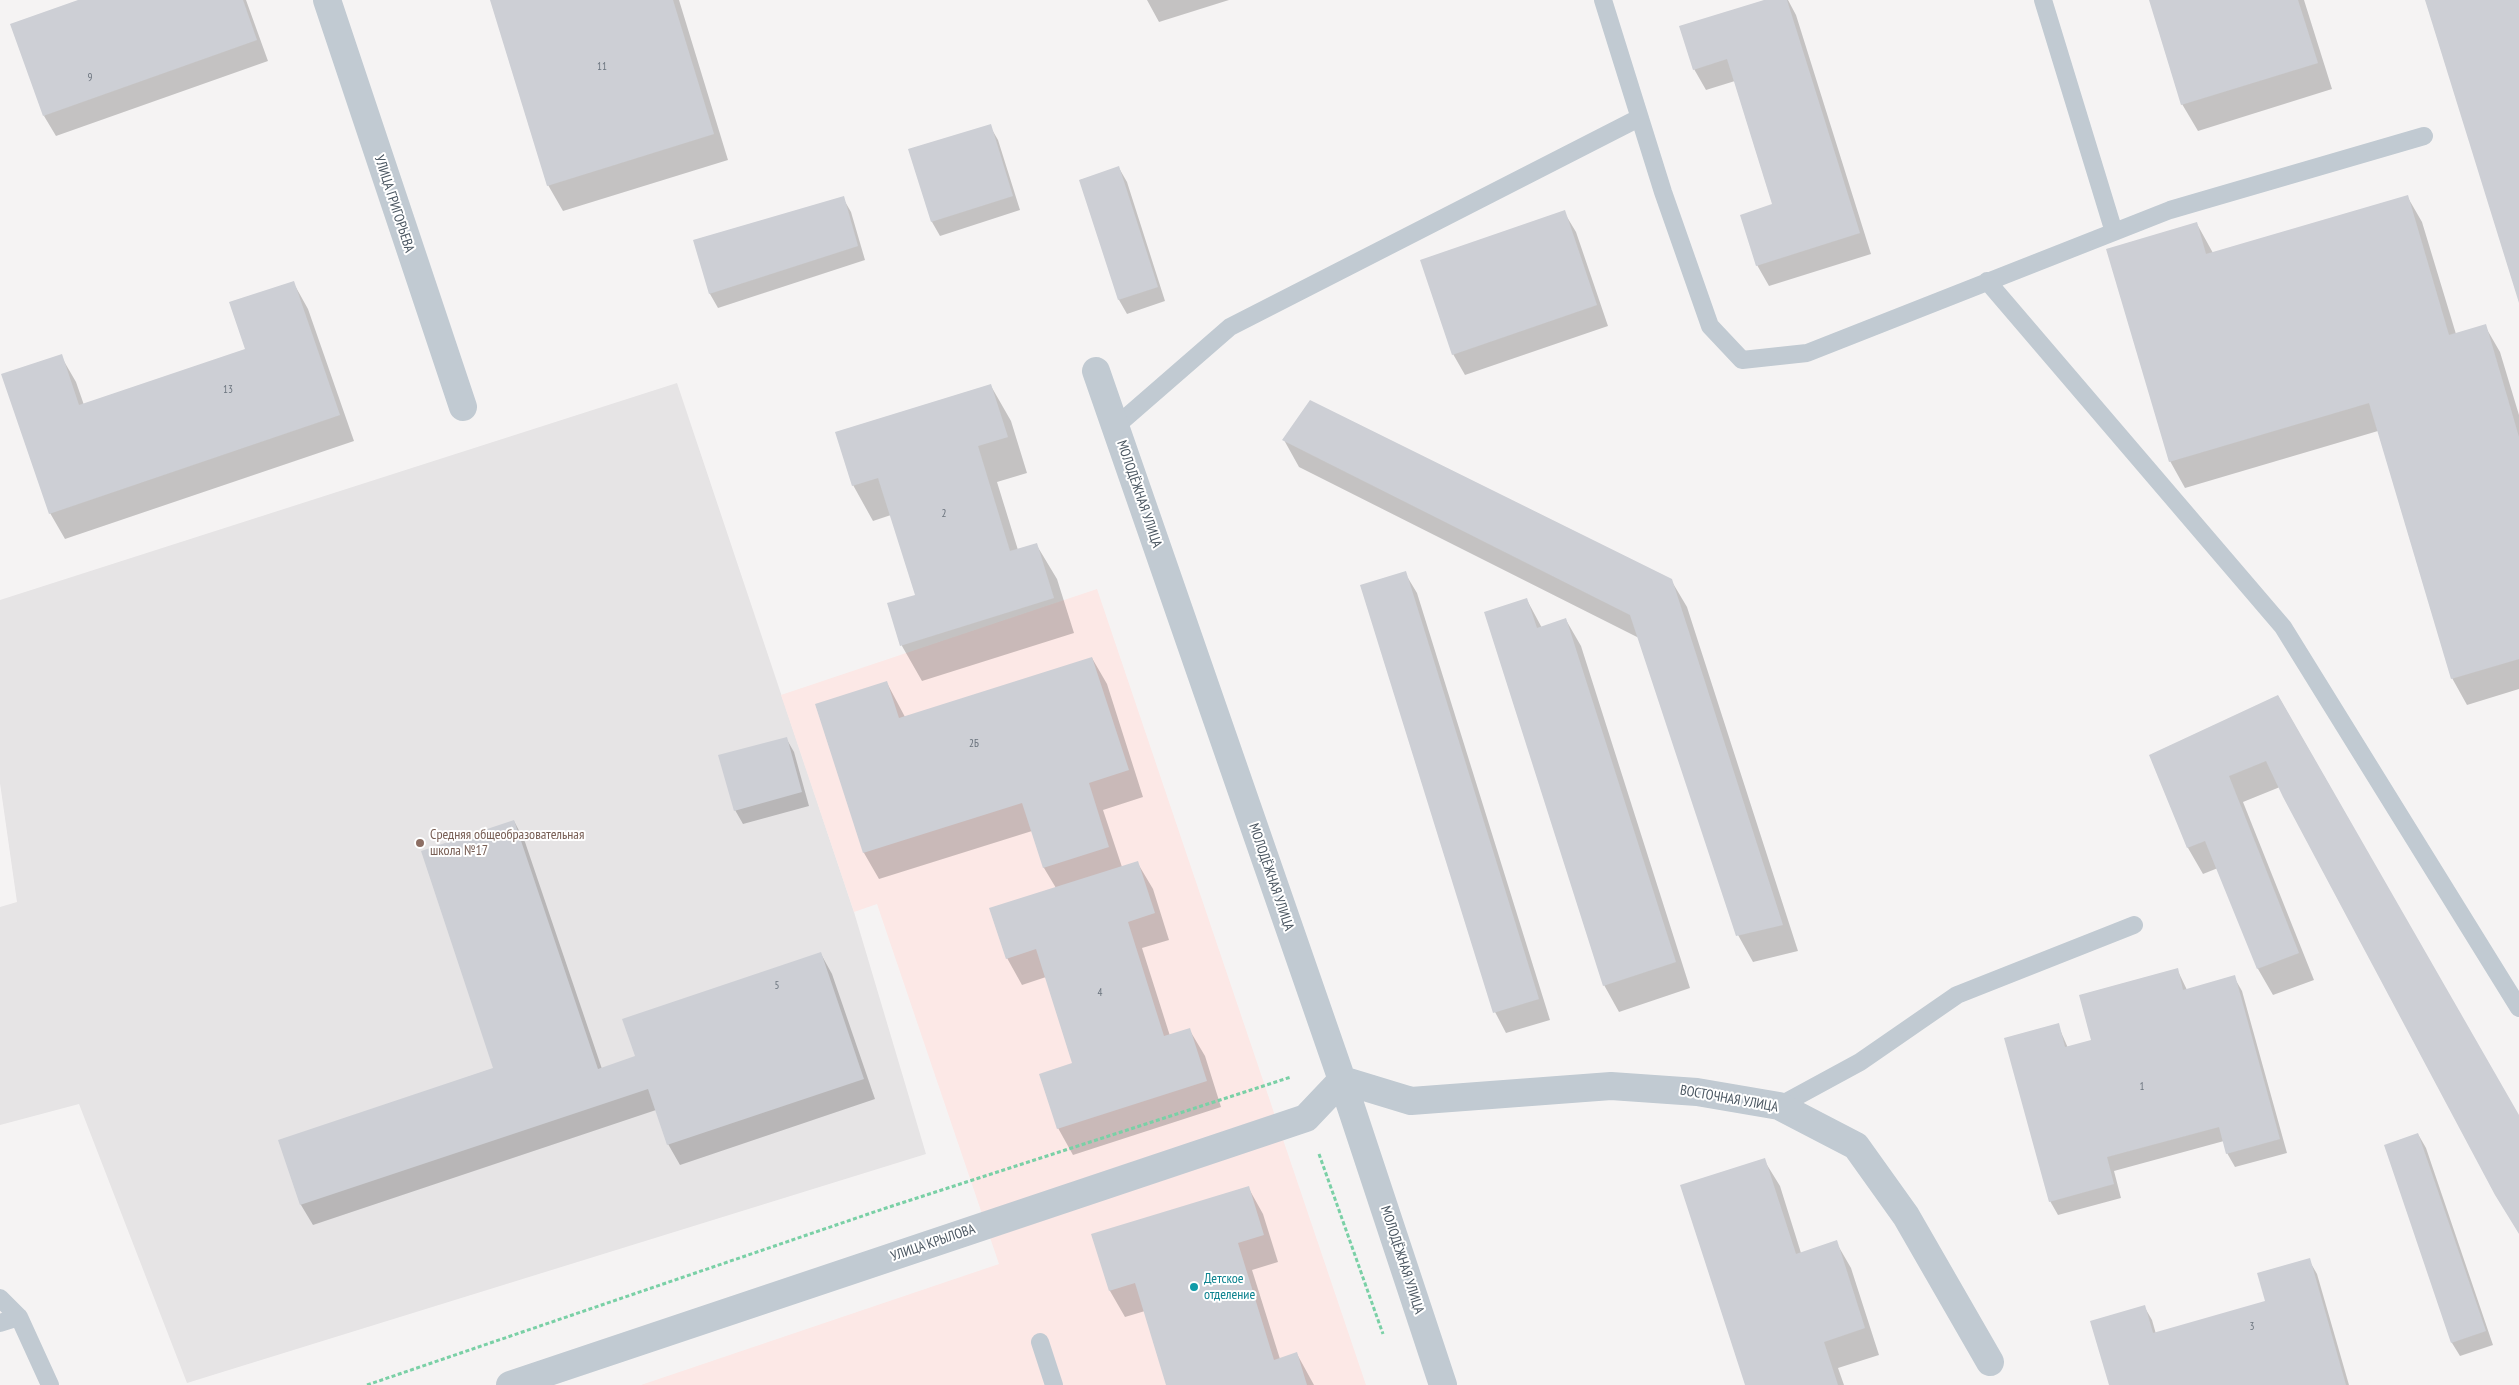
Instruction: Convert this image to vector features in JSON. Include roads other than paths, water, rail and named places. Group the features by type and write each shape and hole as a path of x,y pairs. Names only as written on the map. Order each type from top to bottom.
{"street":[{"name":"УЛИЦА ГРИГОРЬЕВА","path":"327,0 463,407"},
{"name":"МОЛОДЁЖНАЯ УЛИЦА","path":"1096,371 1342,1080 1443,1385"},
{"name":"ВОСТОЧНАЯ УЛИЦА","path":"1342,1080 1412,1101 1611,1086 1698,1092 1779,1106 1856,1146 1906,1216 1990,1362"},
{"name":"УЛИЦА КРЫЛОВА","path":"510,1385 1306,1118 1342,1080"}],"lane":[{"path":"1603,0 1662,192 1710,326 1742,360 1807,353 2170,210 2424,136"},
{"path":"2043,0 2114,232"},
{"path":"1115,428 1230,327 1639,118"},
{"path":"1987,282 2283,627 2519,1008"},
{"path":"1779,1106 1860,1062 1957,995 2134,925"},
{"path":"0,1298 19,1317 50,1385"},
{"path":"0,1323 19,1317"},
{"path":"1040,1342 1054,1385"}],"place":[{"name":"Средняя общеобразовательная школа №17","path":"420,843"},
{"name":"Детское отделение","path":"1194,1287"}]}
